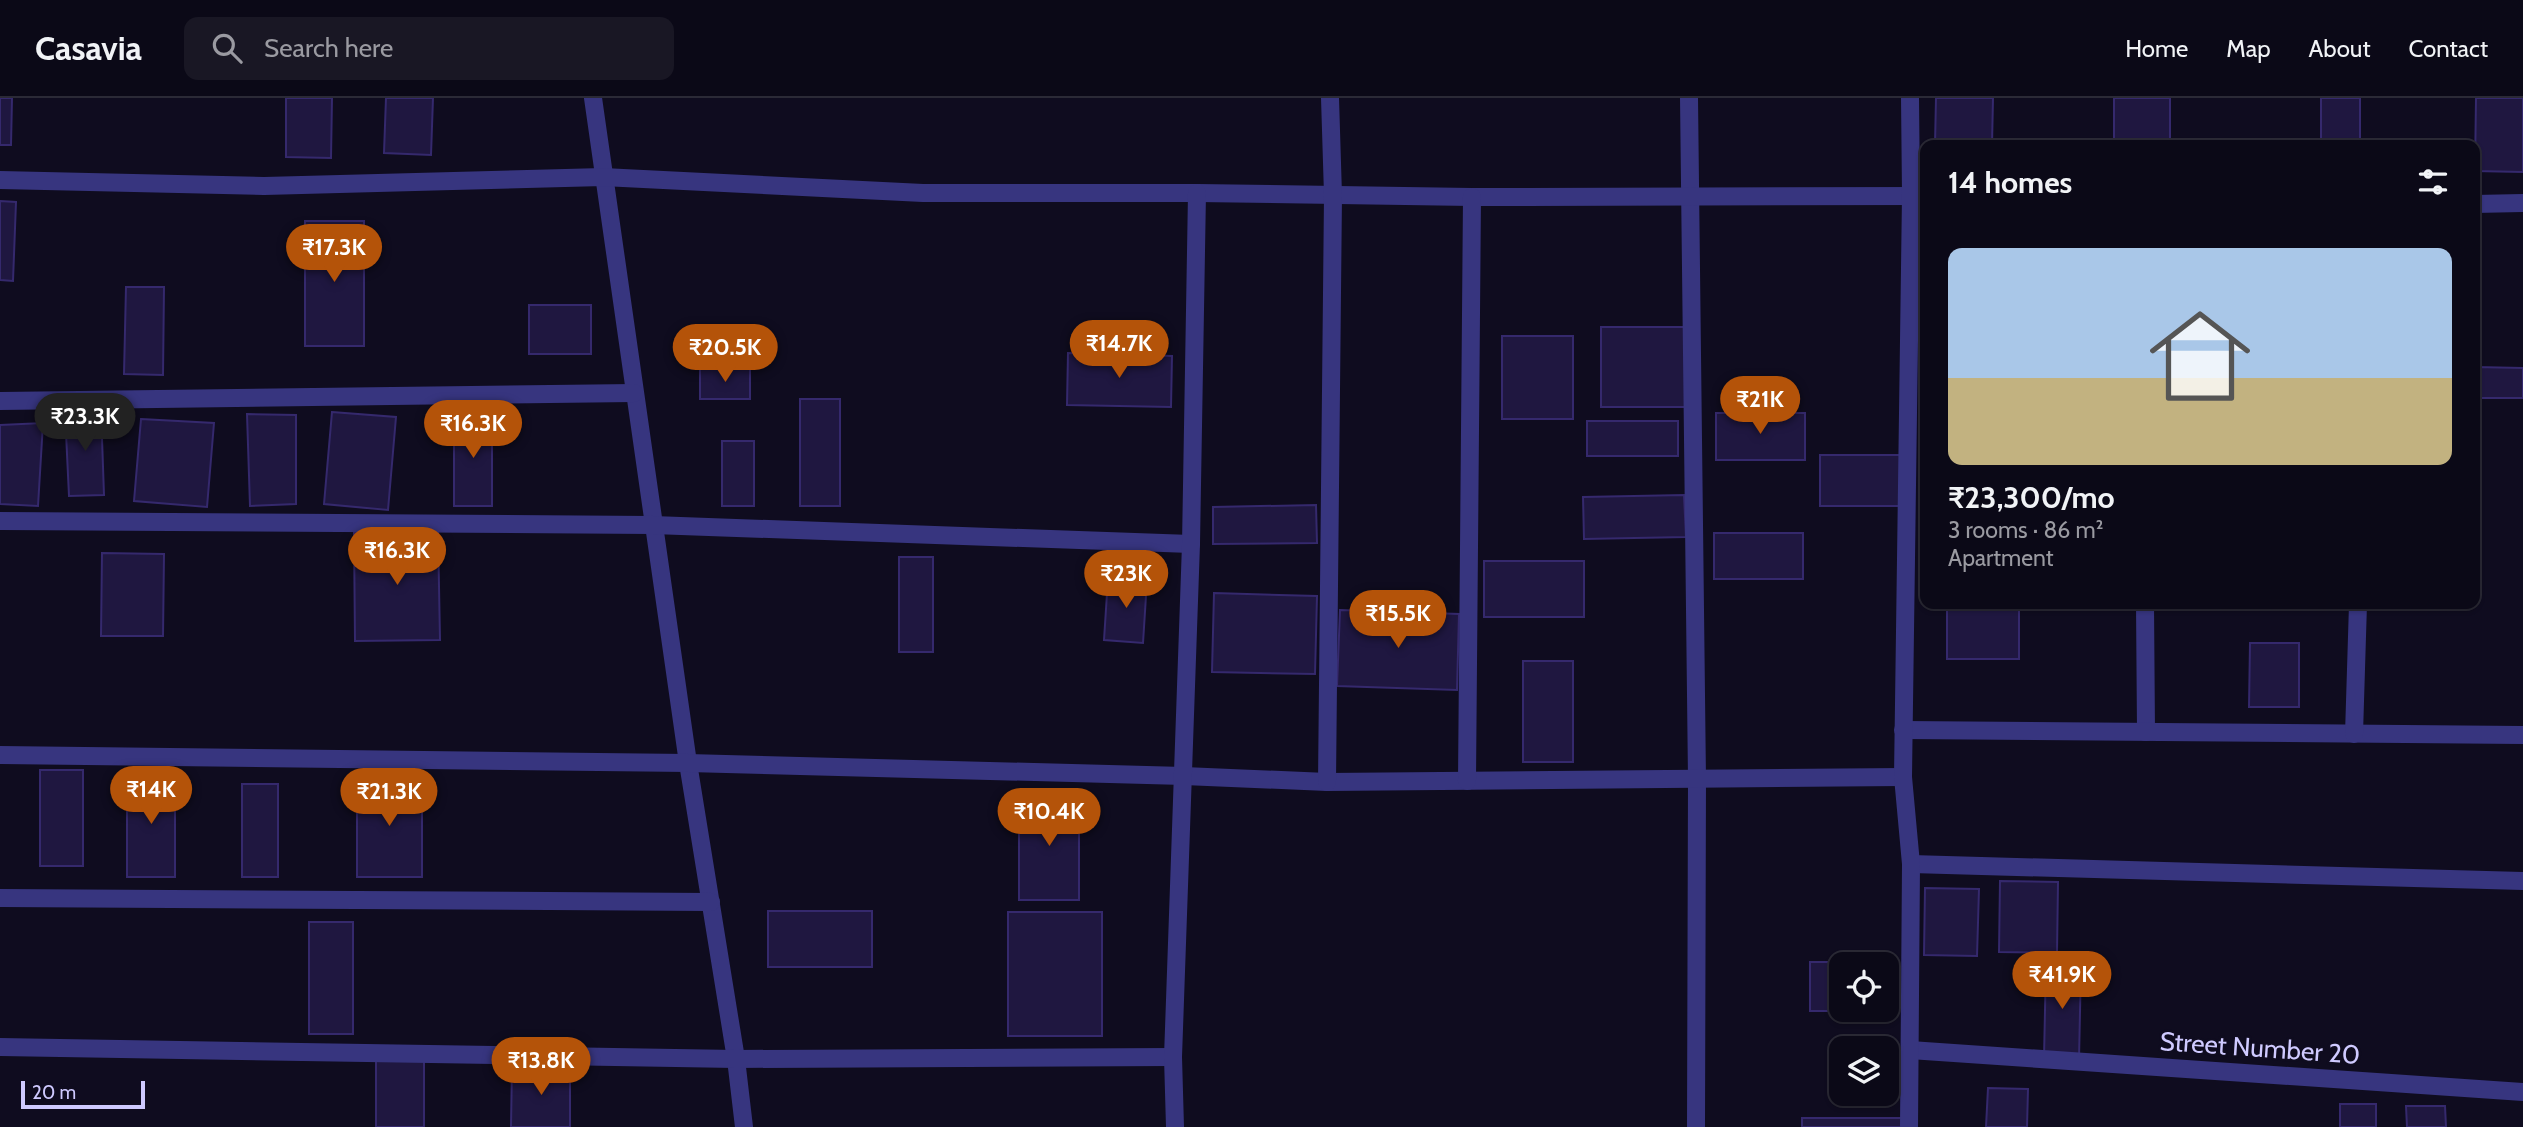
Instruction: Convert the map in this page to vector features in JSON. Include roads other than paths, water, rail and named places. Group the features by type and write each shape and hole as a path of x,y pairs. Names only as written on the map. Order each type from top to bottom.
{"street":[{"path":"593,98 653,525 736,1059 744,1127"},
{"path":"1327,782 1333,195 1331,98"},
{"path":"1689,98 1697,780 1696,1127"},
{"path":"1909,1127 1911,864 1903,777 1903,730 1918,195 1910,98"},
{"path":"0,180 264,186 603,177 923,193 1472,197 1918,195"},
{"path":"1175,1127 1172,1057 1191,544 1197,193"},
{"path":"1467,782 1472,197"},
{"path":"2480,204 2523,203"},
{"path":"0,401 634,393"},
{"path":"0,521 653,525 1191,544"},
{"path":"2144,609 2146,732"},
{"path":"2354,734 2357,609"},
{"path":"1903,730 2523,735"},
{"path":"0,755 688,763 1327,782 1903,777"},
{"path":"1911,864 2523,881"},
{"path":"0,898 711,902"},
{"path":"0,1047 736,1059 1172,1057"},
{"name":"Street Number 20","path":"1910,1050 2523,1092"}]}
